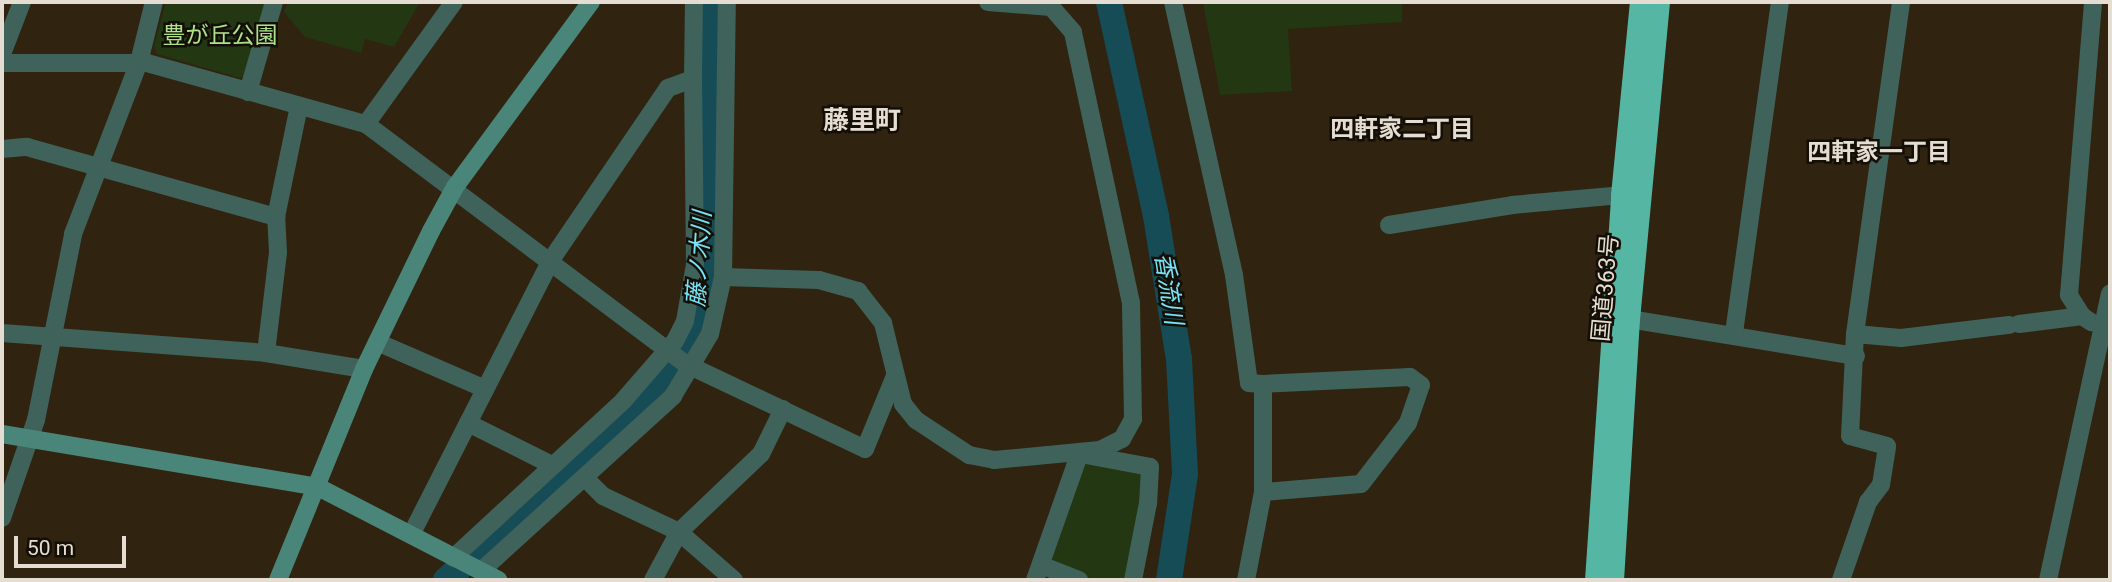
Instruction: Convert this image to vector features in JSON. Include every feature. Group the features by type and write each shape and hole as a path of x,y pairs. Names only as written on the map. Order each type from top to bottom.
{"highway":[{"name":"国道363号","path":"1595,580 1621,195 1640,2"},
{"name":"国道363号","path":"1613,580 1629,319 1659,2"}],"street":[{"path":"2,54 22,2"},
{"path":"2,518 27,438 36,421 74,234 139,62 154,2"},
{"path":"248,92 274,2"},
{"path":"366,124 454,2"},
{"path":"278,580 364,369 455,187 592,2"},
{"path":"481,572 674,396 694,274 694,2"},
{"path":"453,558 623,401 710,334 723,277 727,2"},
{"path":"723,277 819,280 858,291 883,323 903,404 916,420 969,455 994,460 1100,450 1122,439 1133,419 1131,303 1073,32 1051,7 988,2"},
{"path":"1173,2 1256,384 1263,492 1246,580"},
{"path":"1734,333 1780,2"},
{"path":"1841,580 1868,502 1881,485 1886,446 1850,436 1855,334 1901,2"},
{"path":"2093,2 2069,295 2104,343"},
{"path":"2,62 139,62 366,124 455,187 680,359 865,449 895,376"},
{"path":"412,533 551,260 668,88 693,79"},
{"path":"266,353 278,251 276,217 299,106"},
{"path":"2,149 27,147 276,217"},
{"path":"1389,225 1512,205 1621,195"},
{"path":"2048,580 2104,343 2110,294"},
{"path":"1855,334 1901,338 2082,316"},
{"path":"1629,319 1734,333 1856,356"},
{"path":"2,333 266,353 364,369"},
{"path":"377,342 485,389"},
{"path":"1256,384 1410,377 1421,385 1408,423 1361,484 1263,492"},
{"path":"653,580 679,532 761,454 783,409"},
{"path":"468,423 551,465"},
{"path":"2,434 318,487 412,533 453,558 498,580"},
{"path":"1079,580 1038,573 1080,452"},
{"path":"1080,452 1092,458 1150,467 1148,503 1133,580"},
{"path":"585,478 604,496 679,532 734,580"}],"green space":[{"name":"豊が丘公園","path":"166,2 265,2 246,74 240,78 157,54 154,46"},
{"path":"288,2 420,2 394,47 365,39 361,53 305,37 284,12"},
{"path":"1203,2 1402,2 1402,22 1288,29 1292,91 1220,95"},
{"path":"1089,462 1145,473 1129,580 1096,580 1052,564 1049,555 1081,466"}],"waterway":[{"name":"藤ノ木川","path":"446,580 645,399 678,359 696,319 703,278 708,2"},
{"name":"香流川","path":"1109,2 1156,216 1179,359 1185,474 1169,580"}],"district":[{"name":"藤里町","path":"862,121"},
{"name":"四軒家二丁目","path":"1402,130"},
{"name":"四軒家一丁目","path":"1879,153"}]}
